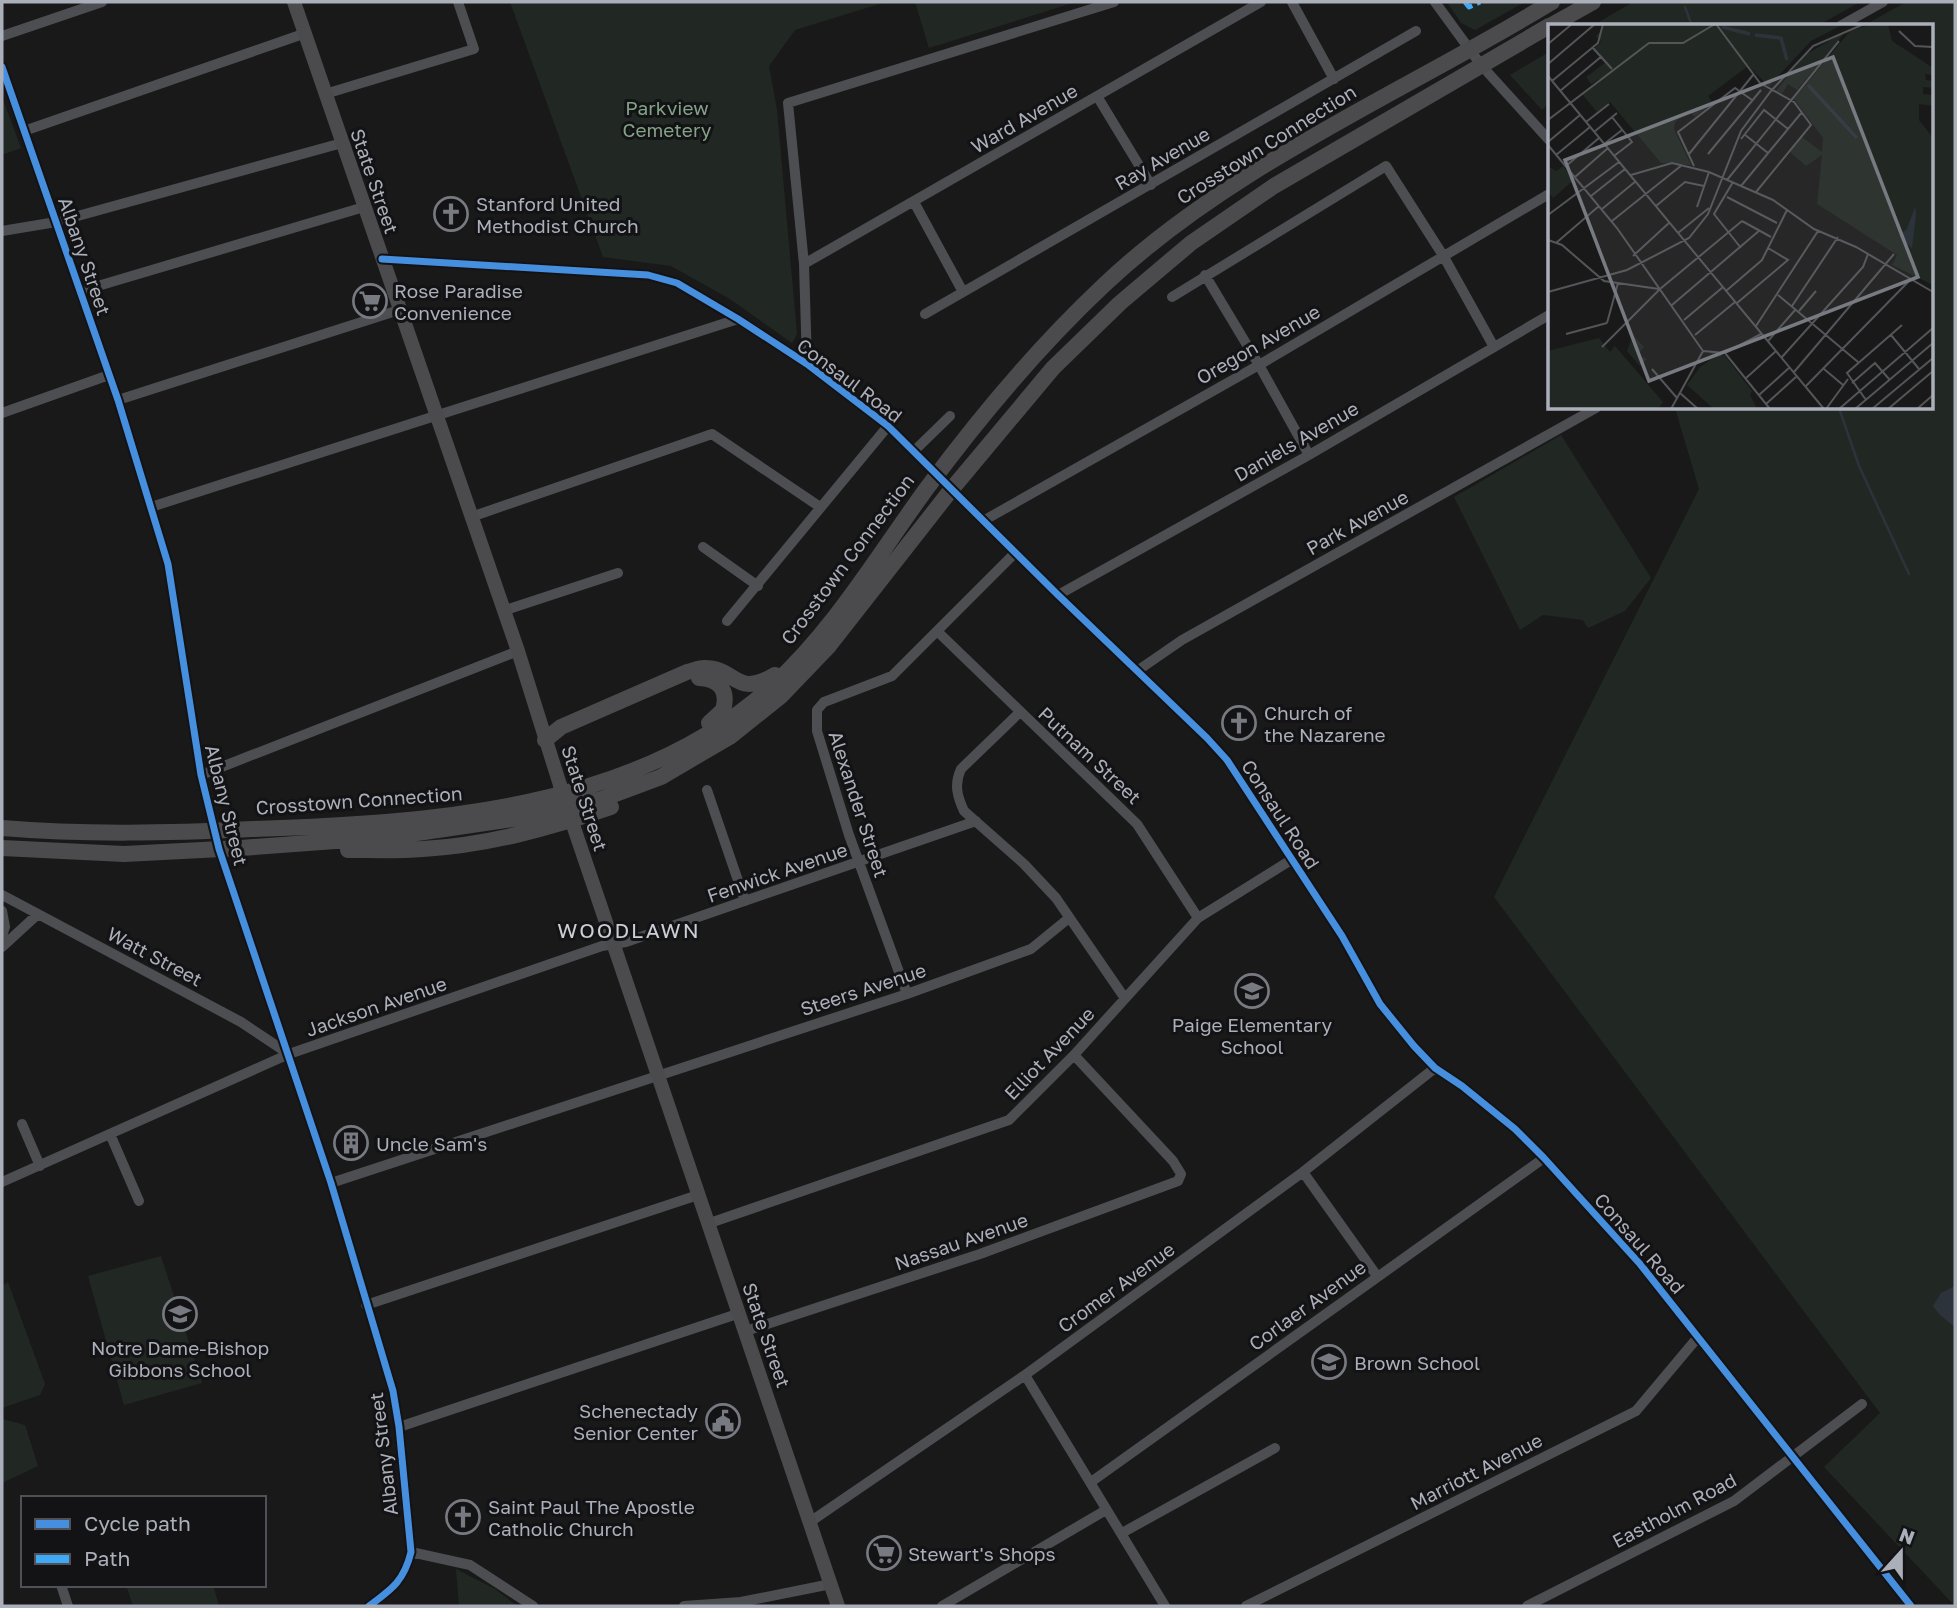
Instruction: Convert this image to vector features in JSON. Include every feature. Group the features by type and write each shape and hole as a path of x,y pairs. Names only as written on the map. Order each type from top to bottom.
{"highway":[{"name":"Crosstown Connection","path":"2,828 122,834 407,821 523,803 587,786 659,759 684,746 721,725 772,687 820,645 937,475 985,412 1044,344 1107,281 1176,225 1263,167 1552,2"},
{"name":"Crosstown Connection","path":"1553,24 1593,2"},
{"name":"Crosstown Connection","path":"2,848 124,853 378,838 533,816 601,799 661,777 731,736 781,696 820,645 1053,368 1120,303 1191,243 1274,186 1548,27"},
{"path":"545,740 561,727 687,672 704,668 724,674 740,684 757,684 820,645"},
{"path":"241,848 278,852 421,850 467,845 506,837 639,797 698,769 768,719 792,694 820,645"},
{"path":"545,740 564,736 688,678 713,679 721,685 724,692 723,710 684,746"}],"main road":[{"name":"State Street","path":"295,2 518,651 613,944 838,1606"}],"street":[{"path":"2,36 102,2"},
{"path":"325,94 474,49 458,2"},
{"path":"807,364 804,264 788,103 1114,2"},
{"name":"Ward Avenue","path":"804,264 1261,2"},
{"path":"1292,2 1334,79"},
{"path":"1435,2 1481,65 1548,139"},
{"path":"1844,24 1883,2"},
{"name":"Ray Avenue","path":"925,314 1416,31"},
{"path":"24,131 306,33"},
{"name":"Albany Street","path":"2,67 118,400 168,564 201,775 219,849 331,1183 393,1391 411,1552"},
{"path":"1097,96 1151,186"},
{"path":"2,231 56,222 342,143"},
{"path":"1172,297 1386,166 1444,257 1494,347"},
{"name":"Oregon Avenue","path":"983,521 1259,365 1548,195"},
{"path":"914,202 963,292"},
{"path":"81,291 364,207"},
{"name":"Consaul Road","path":"382,259 648,275 677,283 807,364 888,426 1227,760 1342,936 1380,1004 1435,1068 1516,1129 1640,1264 1907,1605"},
{"path":"1205,275 1309,454"},
{"path":"118,400 399,310"},
{"name":"Daniels Avenue","path":"1058,596 1548,316"},
{"path":"151,508 738,319"},
{"path":"2,413 108,375"},
{"name":"Park Avenue","path":"1137,671 1182,640 1592,410"},
{"path":"914,451 950,416"},
{"path":"727,621 888,426"},
{"path":"471,517 712,434 820,507"},
{"path":"703,547 758,586"},
{"name":"Alexander Street","path":"906,993 859,863 817,731 817,710 824,702 892,676 1015,553"},
{"path":"503,611 618,573"},
{"name":"Putnam Street","path":"938,632 1137,824 1198,918"},
{"path":"201,775 518,651"},
{"path":"1020,712 961,769 957,778 959,800 964,811 1024,863 1056,898 1125,997"},
{"path":"707,790 745,901"},
{"name":"Fenwick Avenue","path":"613,944 626,942 976,821"},
{"name":"Elliot Avenue","path":"708,1224 1009,1120 1074,1055 1198,918 1291,860"},
{"name":"Watt Street","path":"2,895 241,1022 289,1054"},
{"path":"2,911 5,928 2,936"},
{"path":"2,947 38,914"},
{"name":"Steers Avenue","path":"331,1183 906,993 1031,949 1069,918"},
{"name":"Jackson Avenue","path":"2,1182 289,1054 613,944"},
{"name":"Nassau Avenue","path":"746,1331 980,1254 1178,1181 1181,1174 1173,1161 1074,1055"},
{"name":"Cromer Avenue","path":"810,1522 1025,1375 1303,1172 1435,1068"},
{"path":"22,1124 40,1166"},
{"path":"110,1134 139,1201"},
{"name":"Corlaer Avenue","path":"1091,1482 1544,1158"},
{"path":"1303,1172 1377,1276"},
{"path":"366,1306 698,1195"},
{"path":"399,1427 740,1313"},
{"name":"Marriott Avenue","path":"1245,1606 1636,1411 1698,1337"},
{"path":"1025,1375 1165,1606"},
{"name":"Eastholm Road","path":"1535,1605 1734,1501 1862,1404"},
{"path":"1122,1533 1275,1448"},
{"path":"942,1606 1106,1510"},
{"path":"369,1606 394,1588 406,1572 411,1552 470,1565 533,1606"},
{"path":"684,1606 741,1602 831,1584"},
{"path":"62,1587 68,1606"}],"green space":[{"name":"Parkview Cemetery","path":"510,2 886,2 795,30 769,66 777,110 797,334 792,343 730,299 671,266 603,257"},
{"path":"915,2 1076,2 929,48"},
{"path":"1447,2 1525,2 1475,30 1461,23"},
{"path":"1633,2 1860,2 1821,24 1595,24"},
{"path":"1906,2 1955,2 1955,1606 1824,1467 1880,1413 1494,897 1699,489 1676,410 1932,410 1932,24 1867,24"},
{"path":"1548,53 1548,104 1542,110 1510,75"},
{"path":"2,97 21,148 2,155"},
{"path":"1561,435 1651,578 1625,611 1588,628 1583,620 1543,615 1520,630 1454,497"},
{"path":"161,1256 202,1383 124,1405 88,1276"},
{"path":"8,1282 45,1384 40,1395 2,1408 2,1286"},
{"path":"2,1419 25,1425 38,1466 2,1483"},
{"path":"456,1569 495,1589 517,1606 459,1606"},
{"path":"127,1587 214,1587 219,1606 133,1606"}],"shaded area":[{"path":"1955,1286 1955,1327 1933,1306 1941,1293"}],"waterway":[{"path":"1685,7 1691,24"},
{"path":"1840,410 1859,466 1909,574"}],"marked path":[{"path":"1465,2 1469,7 1480,2"}],"cycle path":[{"path":"2,67 118,400 168,564 201,775 219,849 331,1183 393,1391 411,1552 401,1577 369,1606"},
{"path":"382,259 648,275 677,283 807,364 888,426 1227,760 1342,936 1380,1004 1435,1068 1515,1129 1640,1264 1911,1606"}],"place":[{"name":"Stanford United Methodist Church","path":"451,214"},
{"name":"Rose Paradise Convenience","path":"370,301"},
{"name":"Church of the Nazarene","path":"1239,723"},
{"name":"Paige Elementary School","path":"1252,991"},
{"name":"Uncle Sam's","path":"351,1143"},
{"name":"Notre Dame-Bishop Gibbons School","path":"180,1314"},
{"name":"Brown School","path":"1329,1362"},
{"name":"Schenectady Senior Center","path":"723,1421"},
{"name":"Saint Paul The Apostle Catholic Church","path":"463,1517"},
{"name":"Stewart's Shops","path":"884,1553"}],"district":[{"name":"WOODLAWN","path":"629,930"}]}
